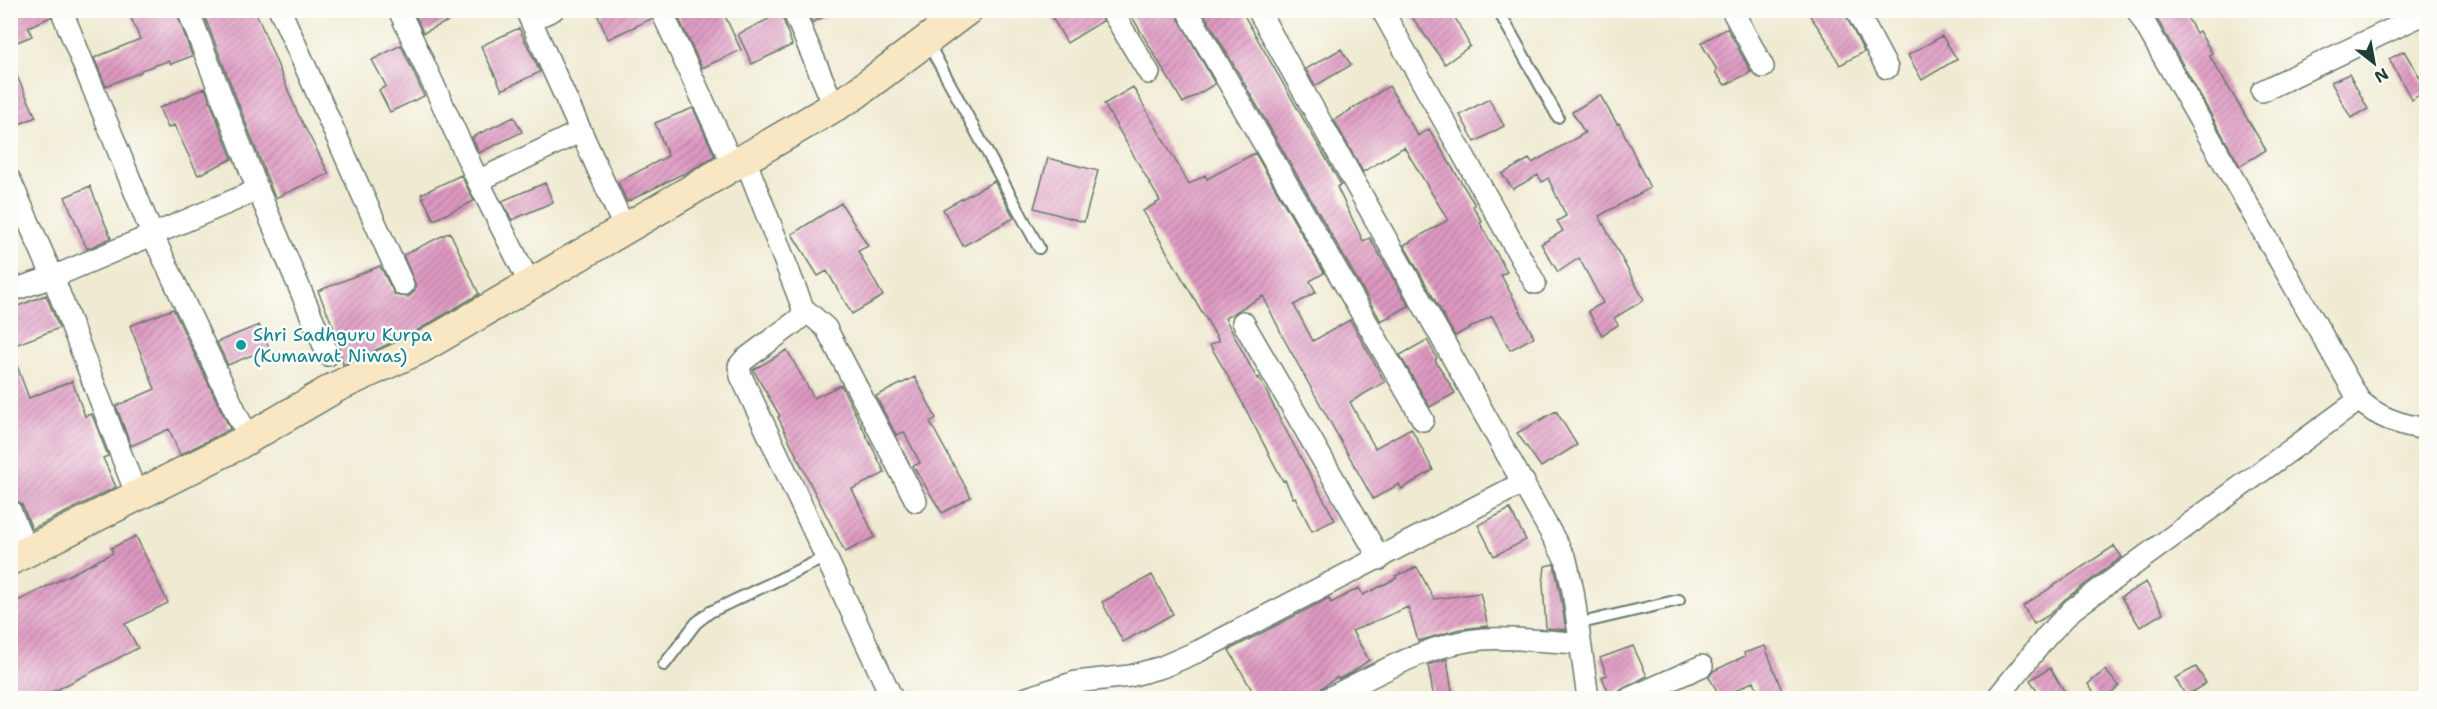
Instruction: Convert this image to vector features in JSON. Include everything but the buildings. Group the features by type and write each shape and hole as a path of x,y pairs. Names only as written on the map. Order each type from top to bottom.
{"street":[{"path":"188,10 258,190 328,355"},
{"path":"280,10 403,285"},
{"path":"399,10 478,181 530,284"},
{"path":"553,10 529,15 625,229"},
{"path":"661,10 739,162 803,308 826,328 916,501"},
{"path":"793,10 834,106"},
{"path":"10,510 17,551 237,445 336,387 421,348 854,95 967,10"},
{"path":"1111,10 1149,73"},
{"path":"1187,10 1423,420"},
{"path":"1258,10 1566,560 1588,699"},
{"path":"1382,10 1534,283"},
{"path":"1732,10 1763,68"},
{"path":"1856,10 1887,68"},
{"path":"2137,10 2359,400 2372,412 2390,420 2427,429"},
{"path":"2262,91 2427,13"},
{"path":"63,14 152,234 240,421"},
{"path":"478,181 581,131"},
{"path":"10,180 53,277 132,483"},
{"path":"10,291 53,277 258,190"},
{"path":"803,308 801,317 744,360 739,366 741,376 892,699"},
{"path":"1243,322 1380,559"},
{"path":"1997,699 2046,636 2073,609 2359,400"},
{"path":"1028,699 1076,682 1130,676 1162,667 1199,651 1380,559 1524,482"},
{"path":"1329,699 1407,659 1450,646 1483,639 1579,633"},
{"path":"1630,699 1702,666"}],"lane":[{"path":"1498,10 1558,117"},
{"path":"926,40 1039,248"},
{"path":"664,664 696,623 710,612 826,556"},
{"path":"1579,633 1679,600"}],"place":[{"name":"Shri Sadhguru Kurpa (Kumawat Niwas)","path":"241,345"}]}
